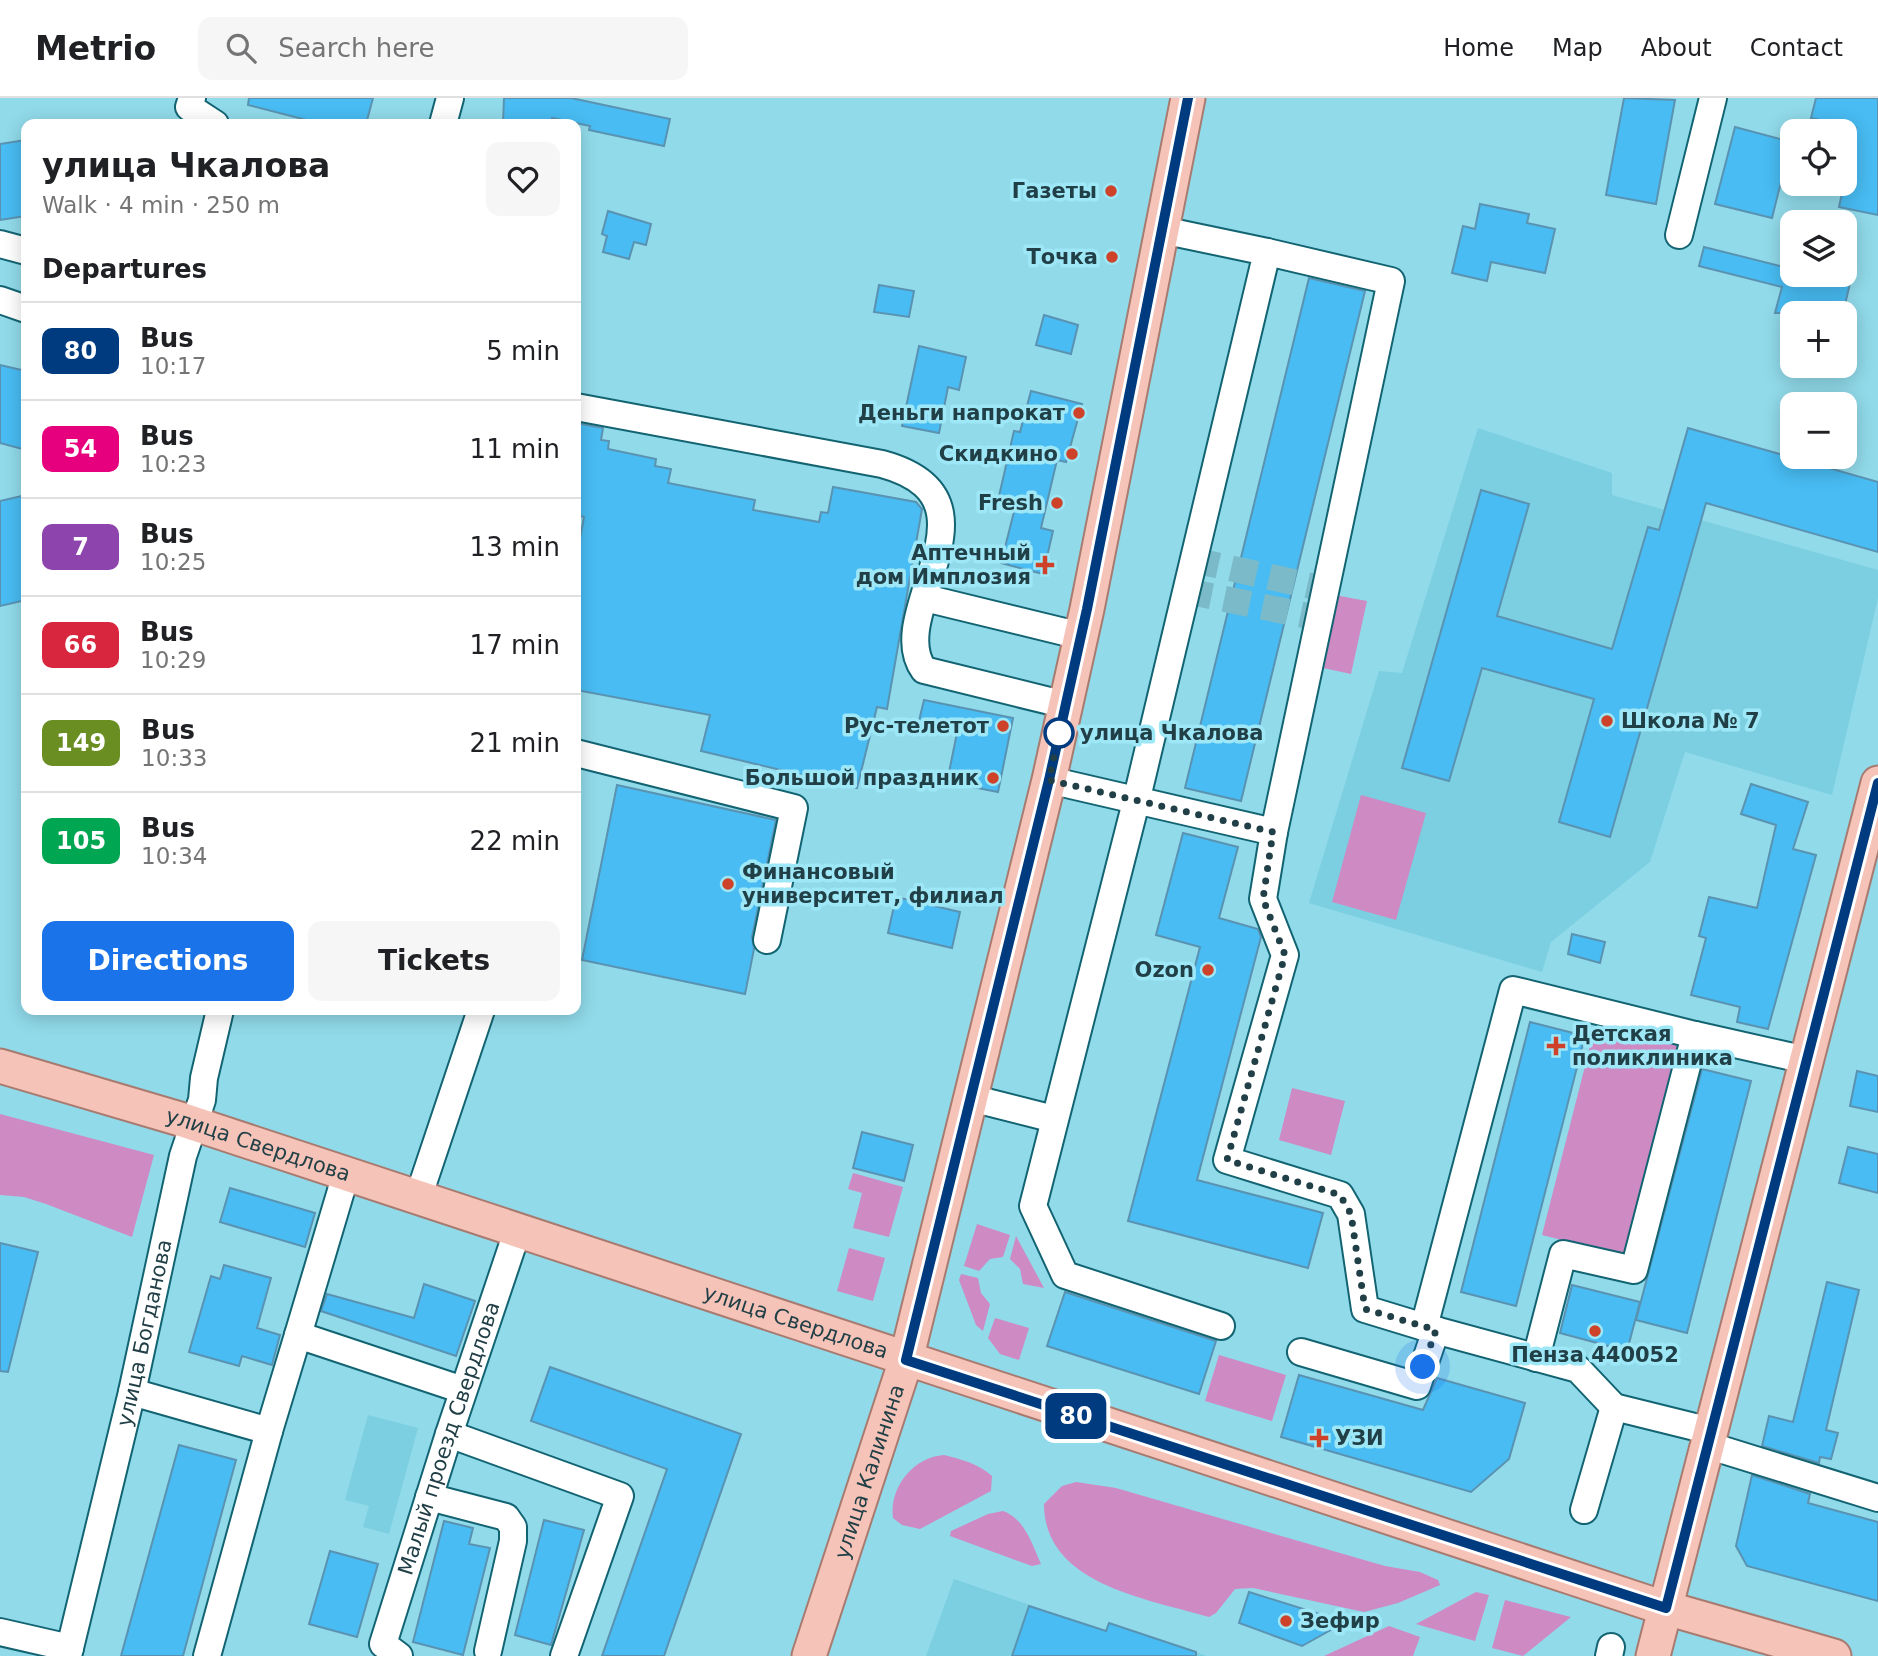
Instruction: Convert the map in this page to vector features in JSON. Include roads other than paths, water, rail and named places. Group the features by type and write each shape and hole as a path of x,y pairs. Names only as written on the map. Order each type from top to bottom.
{"main road":[{"name":"улица Калинина","path":"809,1656 906,1360 1049,780 1081,636 1188,98"},
{"path":"1653,1656 1806,1060 1873,820 1878,782"},
{"name":"улица Свердлова","path":"0,1066 193,1123 906,1360 1666,1608 1834,1656"}],"street":[{"path":"192,98 189,107 207,119"},
{"path":"444,119 450,98"},
{"path":"1679,234 1713,98"},
{"path":"1162,230 1391,281 1273,832 1263,899 1285,955 1227,1160 1340,1195 1351,1214 1365,1309 1578,1370 1614,1408 1709,1438 1878,1498"},
{"path":"0,244 21,250"},
{"path":"1221,1326 1065,1275 1032,1206 1136,802 1267,253"},
{"path":"0,300 21,307"},
{"path":"581,408 882,464 904,473 932,492 941,508 940,537 915,648 925,670 1066,705"},
{"path":"925,598 1081,636"},
{"path":"581,754 794,808 767,940"},
{"path":"1049,780 1273,832"},
{"path":"1301,1352 1417,1386 1514,990 1806,1060"},
{"name":"улица Богданова","path":"69,1652 193,1123 202,1100 204,1078 219,1015"},
{"path":"418,1198 479,1015"},
{"path":"1536,1358 1563,1254 1634,1270 1695,1035"},
{"path":"971,1098 1054,1119"},
{"path":"207,1656 269,1431 346,1174"},
{"name":"Малый проезд Свердлова","path":"391,1650 429,1497 517,1231"},
{"path":"298,1335 463,1390"},
{"path":"132,1392 269,1431"},
{"path":"1584,1510 1614,1408"},
{"path":"449,1434 620,1496 564,1656"},
{"path":"429,1497 506,1517 513,1527 513,1541 488,1651"},
{"path":"0,1632 69,1652"}],"tunnel":[{"path":"1193,560 1325,589"},
{"path":"1186,591 1318,618"}],"place":[{"name":"Газеты","path":"1111,191"},
{"name":"Точка","path":"1112,257"},
{"name":"Деньги напрокат","path":"1079,413"},
{"name":"Скидкино","path":"1072,454"},
{"name":"Fresh","path":"1057,503"},
{"name":"Аптечный дом Имплозия","path":"1045,565"},
{"name":"Школа № 7","path":"1607,721"},
{"name":"Рус-телетот","path":"1003,726"},
{"name":"улица Чкалова","path":"1059,733"},
{"name":"Большой праздник","path":"993,778"},
{"name":"Финансовый университет, филиал","path":"728,884"},
{"name":"Ozon","path":"1208,970"},
{"name":"Детская поликлиника","path":"1556,1046"},
{"name":"Пенза 440052","path":"1595,1331"},
{"name":"УЗИ","path":"1319,1438"},
{"name":"Зефир","path":"1286,1621"}]}
